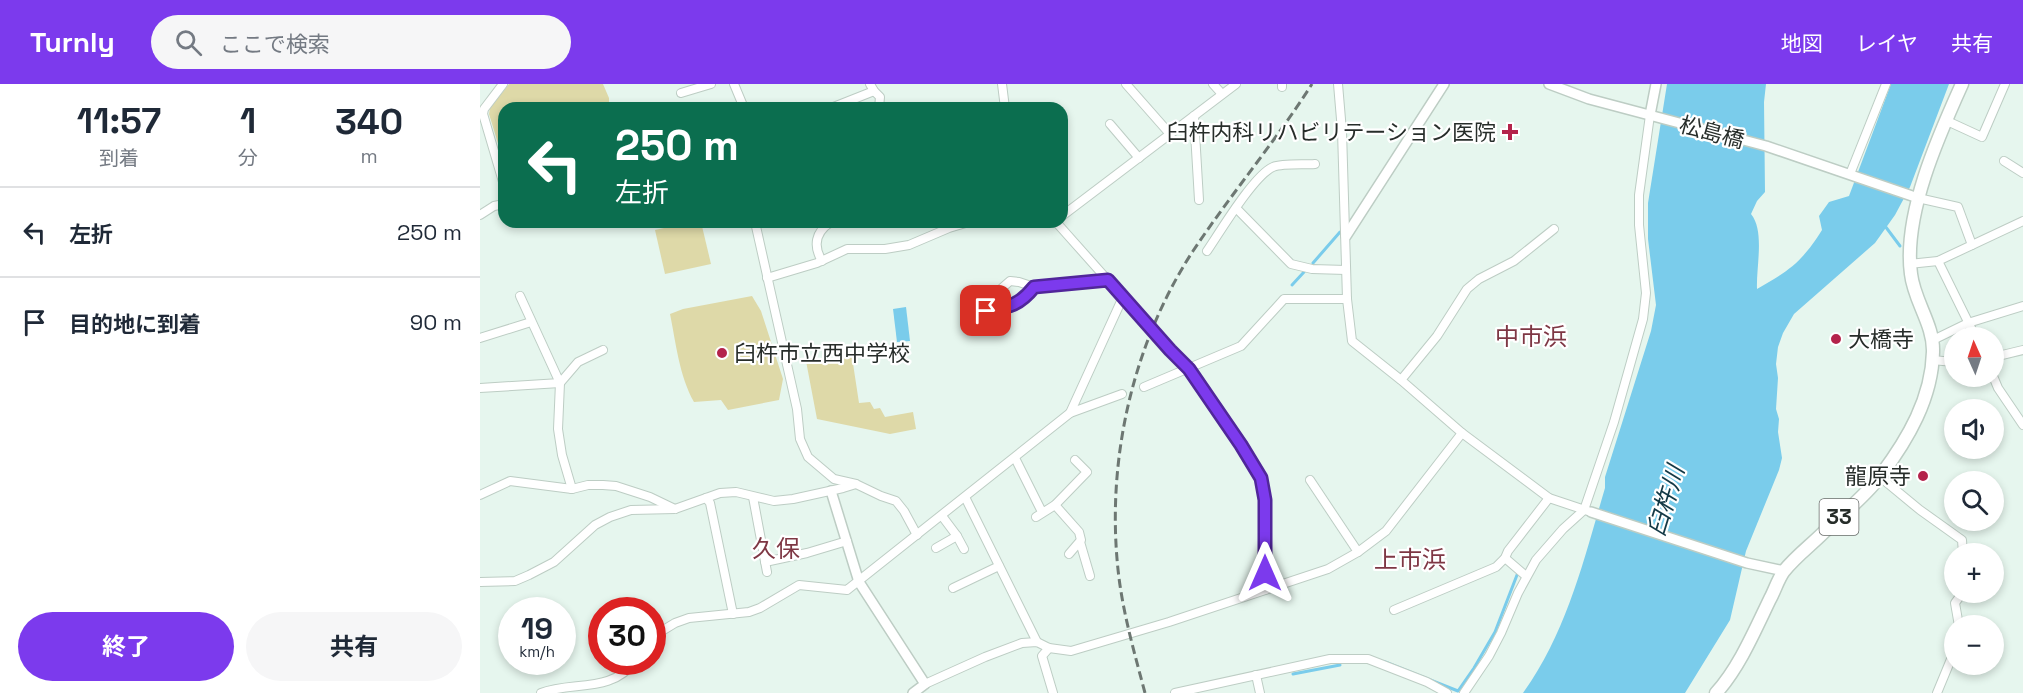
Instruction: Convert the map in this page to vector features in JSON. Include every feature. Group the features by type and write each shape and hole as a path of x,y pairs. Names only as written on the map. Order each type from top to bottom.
{"main road":[{"name":"33","path":"1716,693 1724,684 1750,640 1784,571 1880,477 1919,416 1924,403 1932,360 1932,341 1913,287 1910,232 1913,196 1962,84"}],"street":[{"path":"498,164 483,114 484,109 502,84"},
{"path":"681,93 711,84"},
{"path":"735,84 742,102"},
{"path":"1002,84 1004,102"},
{"path":"1126,84 1170,135"},
{"path":"1213,84 1222,94"},
{"path":"1068,211 1236,84"},
{"path":"1338,84 1342,130 1347,299 1352,341 1401,380 1461,433 1550,498 1747,563 1784,571"},
{"path":"1346,236 1444,84"},
{"name":"松島橋","path":"1549,84 1589,99 1766,146 1913,196"},
{"path":"1464,693 1477,676 1497,641 1536,560 1563,529 1587,511 1643,319 1646,293 1639,225 1639,195 1654,117 1656,84"},
{"path":"1852,174 1886,84"},
{"path":"1945,120 1982,137 2005,84"},
{"path":"843,102 872,88 880,97 880,102"},
{"path":"1194,116 1199,200"},
{"path":"1110,124 1139,158"},
{"path":"2004,161 2023,172"},
{"path":"1207,251 1236,208 1264,173 1275,166 1315,164"},
{"path":"1913,196 1958,207 1972,245"},
{"path":"480,215 498,205"},
{"path":"1236,208 1291,264 1312,269 1346,270"},
{"path":"1910,264 1938,261 2023,221"},
{"path":"755,228 797,409 803,448 808,457 834,479 856,484 896,501 917,535"},
{"path":"822,261 816,244 823,228"},
{"path":"767,278 822,261 847,249 885,249 909,245 942,228"},
{"path":"1061,228 1189,369 1261,478 1265,500 1265,591"},
{"path":"1401,380 1437,336 1467,289 1479,279 1514,261 1554,229"},
{"path":"1938,261 1970,327"},
{"path":"1002,288 1010,281 1034,287 1108,280"},
{"path":"986,311 1016,304 1034,287"},
{"path":"520,296 560,383 558,429 572,489"},
{"path":"1070,413 1123,297"},
{"path":"1144,387 1241,346 1284,299 1347,299"},
{"path":"1932,341 1968,323 2023,306"},
{"path":"480,338 531,322"},
{"path":"480,388 560,383 578,362 603,350"},
{"path":"2004,355 2023,350"},
{"path":"1932,360 1944,361"},
{"path":"1998,387 2023,424"},
{"path":"666,628 689,618 749,612 799,585 847,590 1070,413 1122,394"},
{"path":"913,693 925,684 1022,643 1037,642 1049,648 1071,651 1080,649 1265,591 1328,568 1358,552 1386,531 1461,433"},
{"path":"1015,458 1039,514 1054,505 1087,471 1075,460"},
{"path":"1880,477 1962,540 1962,543"},
{"path":"1310,480 1358,552"},
{"path":"480,495 510,481 572,489 588,485 616,486 650,497 675,509"},
{"path":"480,582 515,581 536,572 554,562 595,525 631,510 675,509 720,493 732,492 774,501 792,499 856,484"},
{"path":"831,491 859,582 925,684"},
{"path":"753,497 767,572"},
{"path":"965,497 1037,642"},
{"path":"706,498 710,503 733,614"},
{"path":"1394,610 1496,567 1550,498"},
{"path":"1054,505 1079,532 1090,576"},
{"path":"942,516 964,549"},
{"path":"936,548 957,536"},
{"path":"765,562 847,541"},
{"path":"1069,554 1080,542"},
{"path":"1505,558 1527,576"},
{"path":"952,588 999,566"},
{"path":"1049,648 1042,656 1053,693"},
{"path":"1175,693 1330,659 1368,659 1427,682 1447,693"},
{"path":"540,693 553,688 603,684 620,675"},
{"path":"1257,675 1260,693"},
{"path":"1937,693 1944,675"}],"shaded area":[{"path":"509,84 603,84 609,98 609,102 498,102 498,143 489,114 490,108"},
{"path":"702,228 711,264 665,274 655,230"},
{"path":"752,296 761,311 783,379 779,400 728,410 721,400 694,402 681,370 670,314 683,309"},
{"path":"852,357 859,403 870,402 874,409 880,408 885,417 913,412 916,429 890,434 817,419 806,361"}],"water":[{"name":"臼杵川","path":"1667,84 1766,84 1764,102 1765,192 1757,201 1751,214 1759,239 1757,289 1786,271 1808,250 1822,230 1819,216 1829,202 1849,196 1891,84 1949,84 1910,187 1895,215 1875,243 1794,314 1783,333 1776,364 1778,378 1776,409 1782,458 1779,470 1746,551 1730,620 1685,693 1523,693 1551,645 1573,594 1605,488 1605,477 1651,331 1656,305 1648,239 1648,203"},
{"path":"906,307 910,341 897,342 893,309"}],"waterway":[{"path":"1885,226 1900,246"},
{"path":"1313,263 1340,232"},
{"path":"1292,285 1304,272"},
{"path":"1385,662 1458,691 1495,632 1517,575"},
{"path":"1293,674 1340,665"}],"railway":[{"path":"1145,693 1124,607 1116,536 1116,493 1120,450 1139,367 1153,326 1171,288 1193,251 1312,84"}],"place":[{"name":"臼杵内科リハビリテーション医院","path":"1510,132"},
{"name":"大橋寺","path":"1836,339"},
{"name":"臼杵市立西中学校","path":"722,353"},
{"name":"龍原寺","path":"1923,476"}],"district":[{"name":"中市浜","path":"1531,337"},
{"name":"久保","path":"776,549"},
{"name":"上市浜","path":"1410,560"}],"route":[{"path":"986,311 1016,304 1034,287 1108,280 1189,369 1261,478 1265,500 1265,573"}]}
